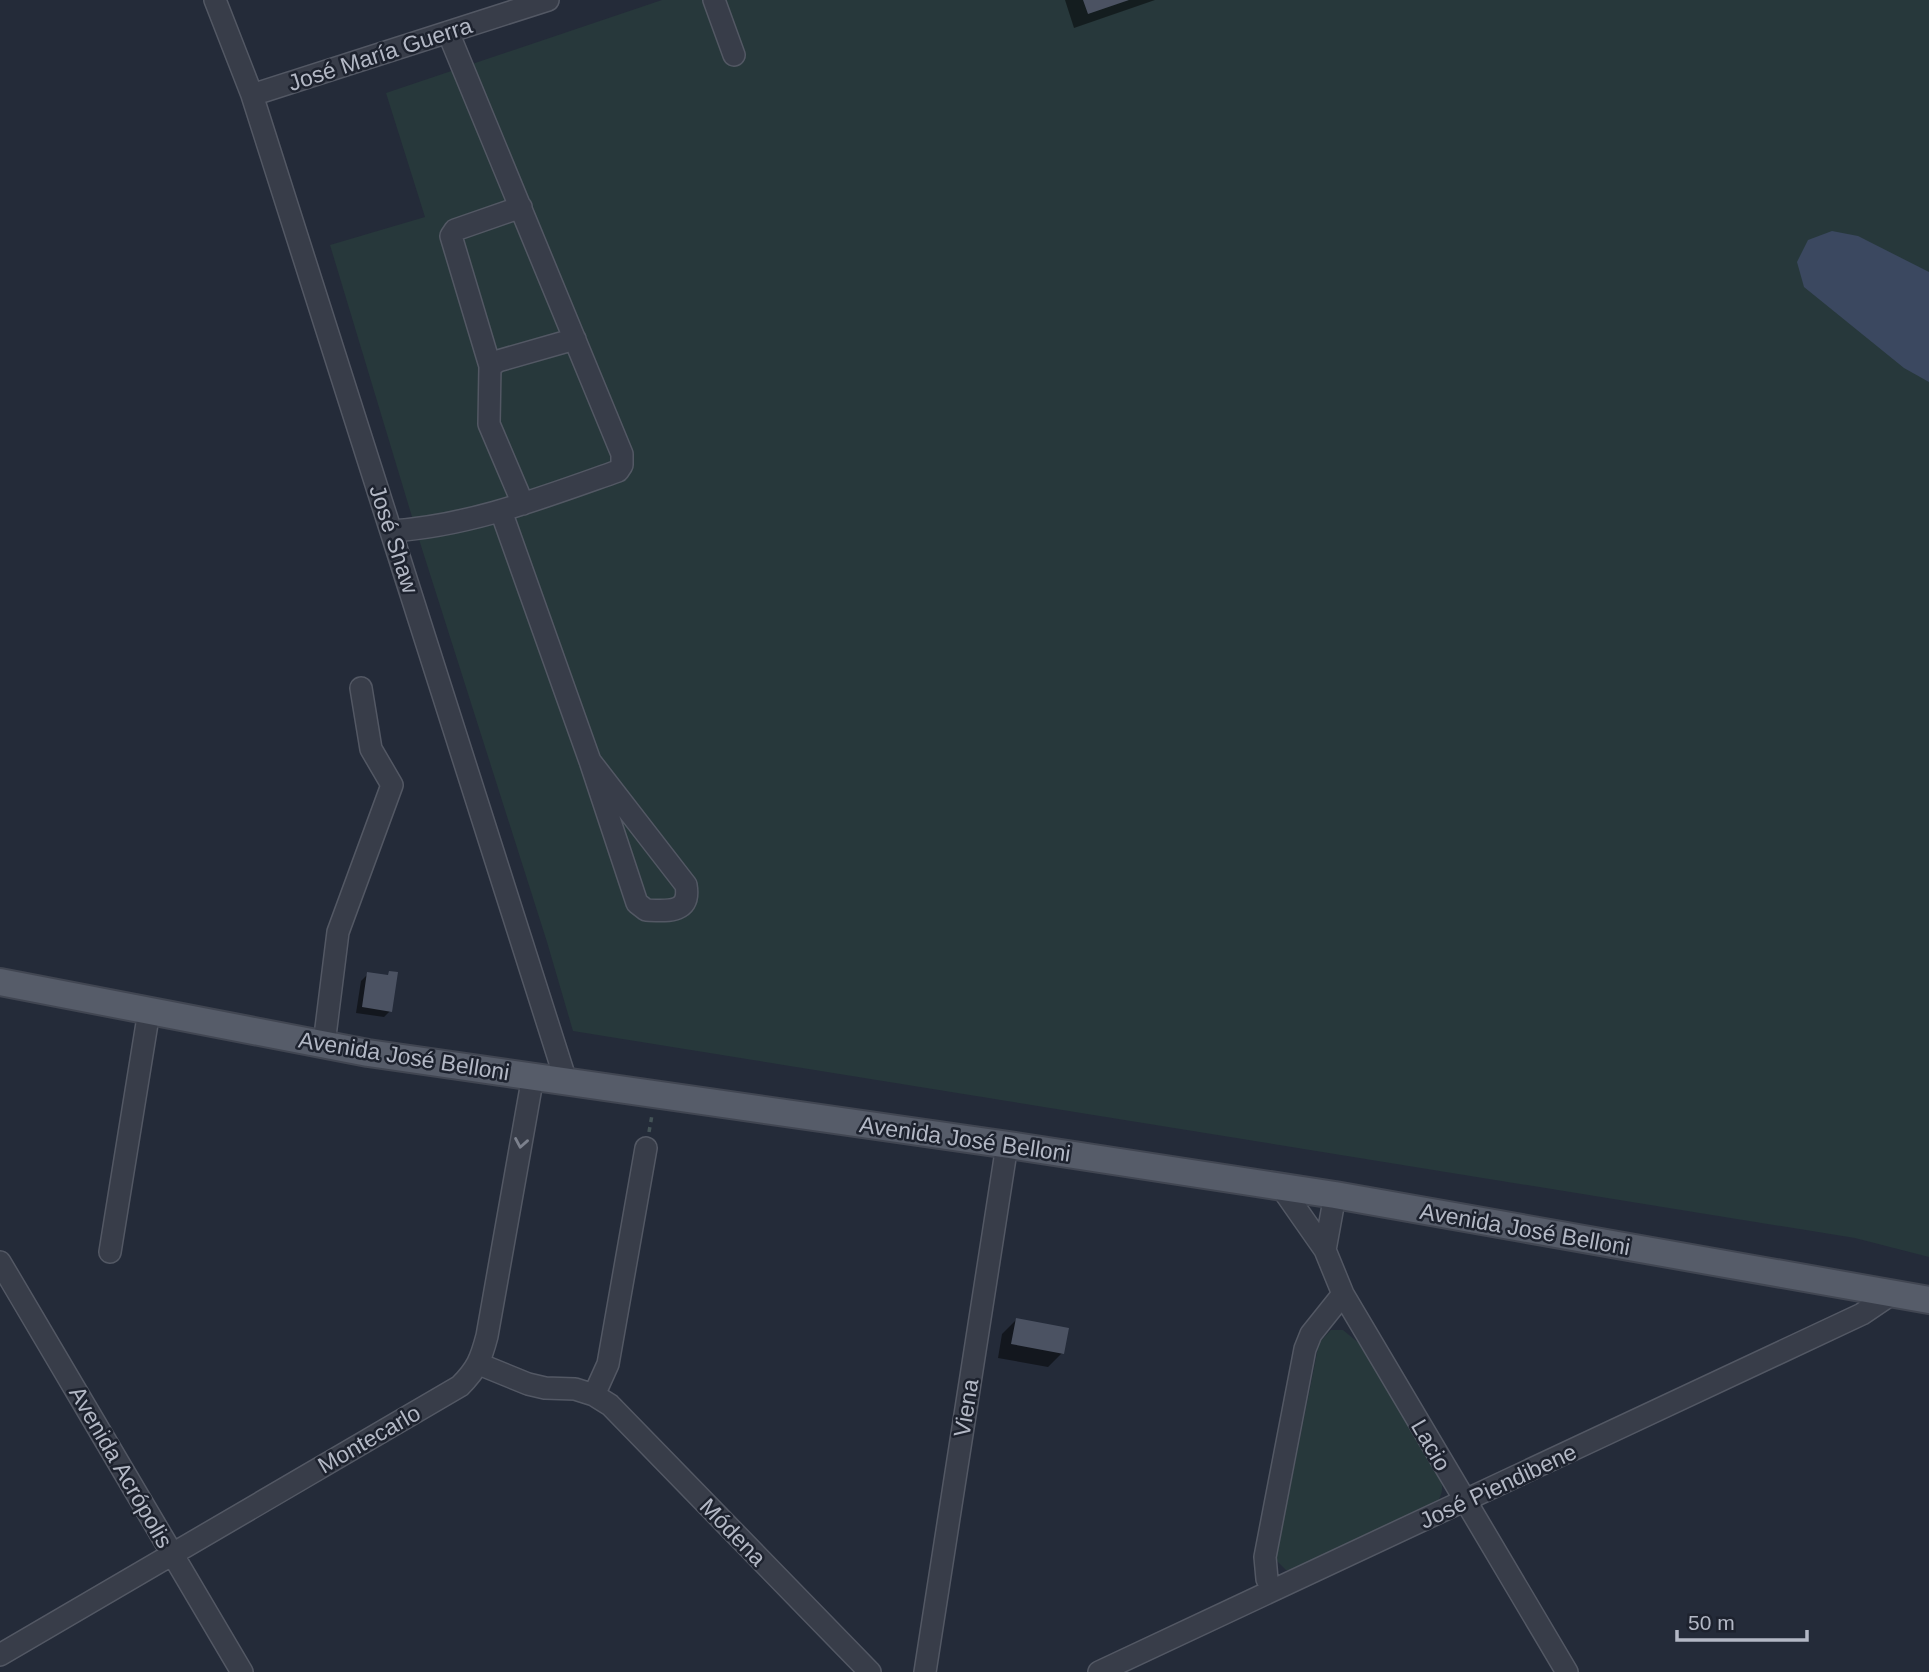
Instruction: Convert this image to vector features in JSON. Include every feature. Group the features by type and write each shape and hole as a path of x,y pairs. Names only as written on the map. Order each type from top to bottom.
{"main road":[{"name":"Avenida José Belloni","path":"0,982 324,1044 656,1096 1007,1145 1335,1195 1929,1300"}],"street":[{"name":"José Shaw","path":"215,0 252,95 566,1081"},
{"name":"José María Guerra","path":"252,95 448,32 504,7 548,0"},
{"path":"714,0 734,55"},
{"path":"391,531 443,526 500,511 618,471 622,465 622,454 448,32"},
{"path":"521,207 454,230 451,236 490,366 489,424 523,504"},
{"path":"490,366 498,361 575,339"},
{"path":"500,511 590,761 637,903 646,910 676,909 688,896 686,885 590,761"},
{"path":"324,1044 338,932 392,785 371,749 361,688"},
{"path":"110,1252 149,1010"},
{"name":"Montecarlo","path":"0,1655 460,1386 479,1364 487,1336 533,1076"},
{"name":"Viena","path":"925,1672 1007,1145"},
{"path":"594,1395 608,1364 646,1147"},
{"name":"Lacio","path":"1281,1187 1325,1250 1343,1294 1567,1672"},
{"path":"1325,1250 1335,1195"},
{"name":"Avenida Acrópolis","path":"0,1262 242,1672"},
{"name":"José Piendibene","path":"1099,1672 1861,1314 1893,1293"},
{"path":"1272,1590 1267,1579 1265,1557 1305,1349 1311,1334 1343,1294"},
{"name":"Módena","path":"479,1364 528,1384 545,1388 575,1389 594,1395 610,1405 870,1672"}],"path":[{"path":"646,1147 656,1096"}],"shaded area":[{"path":"662,0 1929,0 1929,1257 1855,1238 573,1031 330,245 425,217 386,93"},
{"path":"1331,1330 1343,1330 1360,1344 1440,1478 1442,1491 1437,1503 1294,1571 1286,1570 1277,1561 1277,1553 1319,1343"}],"water":[{"path":"1832,231 1858,236 1929,272 1929,382 1904,368 1804,287 1797,262 1808,240"}],"building":[{"path":"1083,0 1129,0 1088,14"},
{"path":"389,971 398,972 392,1012 362,1007 367,972 388,975"},
{"path":"1016,1318 1069,1328 1064,1354 1011,1344"}]}
